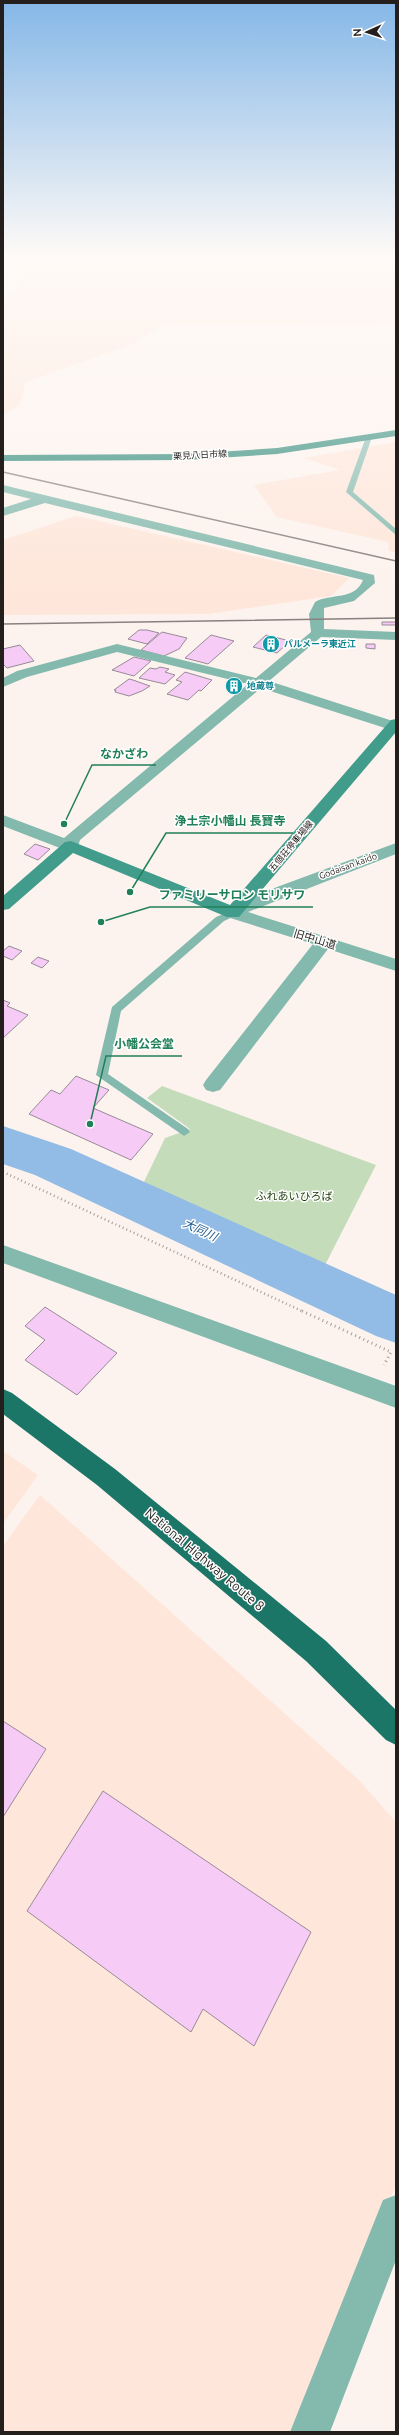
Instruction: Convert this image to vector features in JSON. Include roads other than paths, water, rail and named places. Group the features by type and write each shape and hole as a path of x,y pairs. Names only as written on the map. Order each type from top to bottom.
{"highway":[{"name":"National Highway Route 8","path":"3,1400 106,1477 316,1651 396,1730"}],"main road":[{"name":"栗見八日市線","path":"3,458 194,456 277,451 396,433"},
{"name":"五個荘停車場線","path":"233,914 395,724"},
{"path":"3,905 71,846 233,914"}],"street":[{"path":"3,488 369,578 369,583 357,595 346,600 321,604 317,608 316,615 318,633"},
{"path":"3,512 44,499"},
{"path":"3,820 71,846 72,838 256,682 318,633 396,636"},
{"path":"3,683 22,674 117,648 256,682 395,724"},
{"name":"Godaisan kaido","path":"233,914 253,902 396,848"},
{"name":"旧中山道","path":"233,914 396,965"},
{"path":"213,1085 324,942"},
{"path":"3,1254 396,1397"},
{"path":"310,2432 396,2213"}],"lane":[{"path":"369,437 350,492 396,533"},
{"path":"184,1132 102,1076 116,1010 220,918 233,914"}],"waterway":[{"name":"大同川","path":"3,1144 53,1162 396,1320"}],"railway":[{"path":"3,472 396,561"},
{"path":"3,624 396,618"}],"place":[{"name":"パルメーラ東近江","path":"271,644"},
{"name":"地蔵尊","path":"234,686"},
{"name":"なかざわ","path":"64,824"},
{"name":"浄土宗小幡山 長寶寺","path":"130,892"},
{"name":"ファミリーサロン モリサワ","path":"101,922"},
{"name":"小幡公会堂","path":"90,1124"}],"park label":[{"name":"ふれあいひろば","path":"294,1196"}]}
